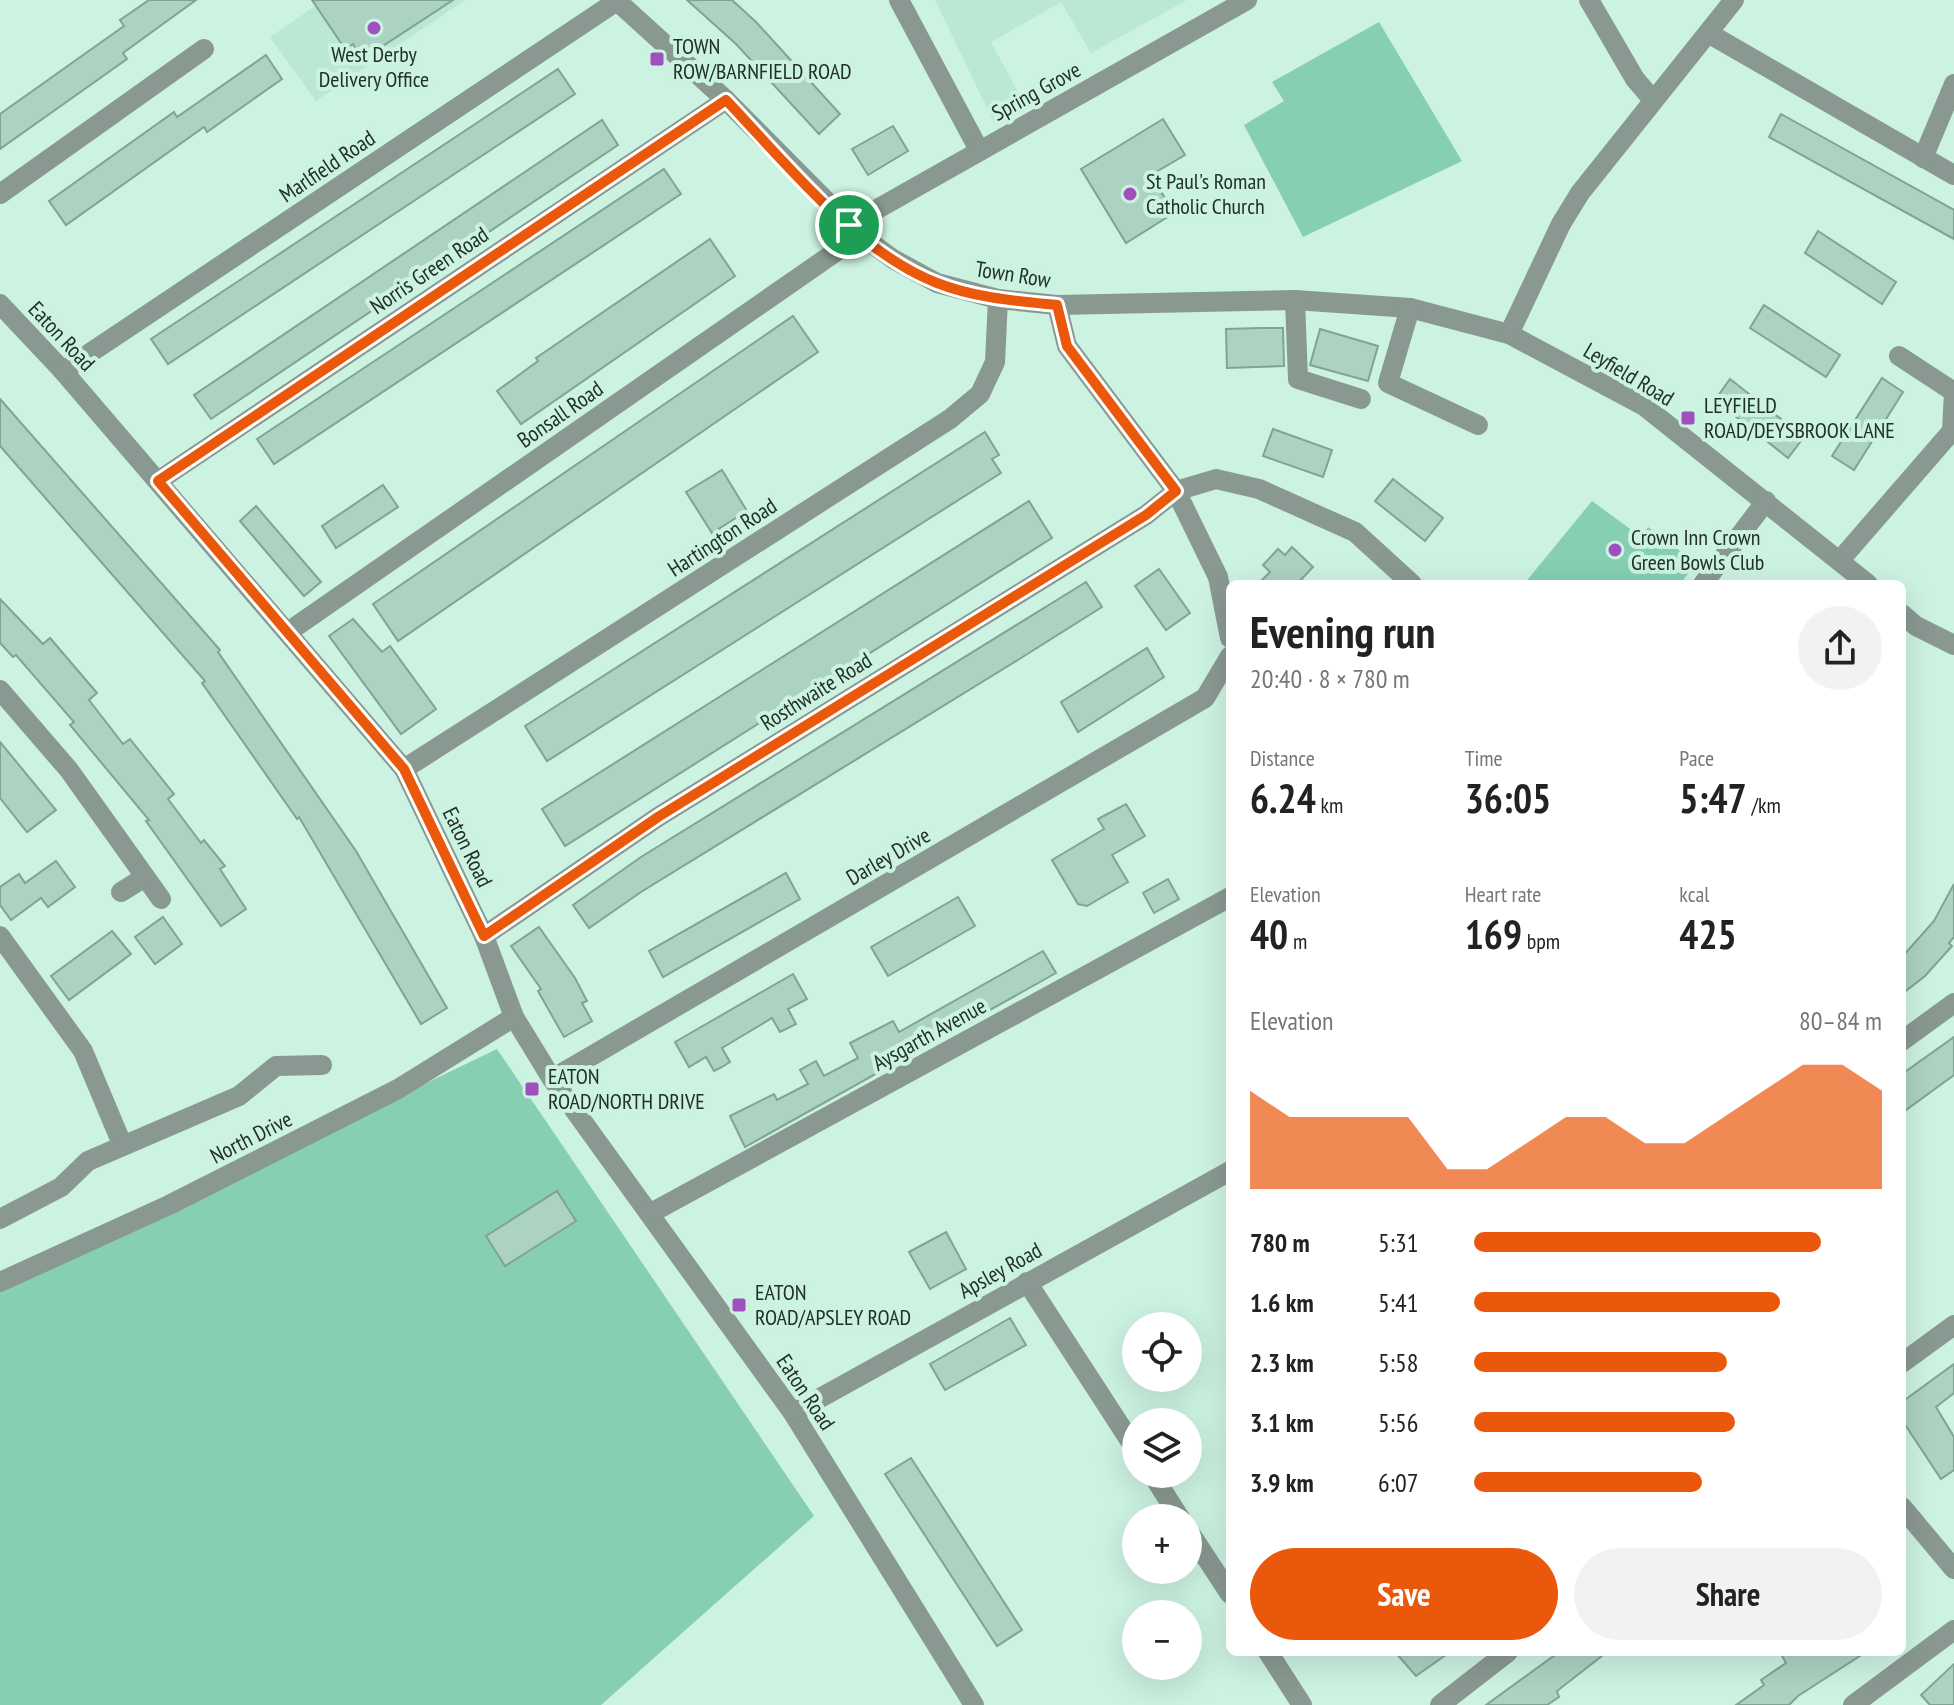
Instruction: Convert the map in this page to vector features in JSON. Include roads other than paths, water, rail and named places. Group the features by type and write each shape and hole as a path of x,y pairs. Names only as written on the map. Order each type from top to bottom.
{"street":[{"name":"Town Row","path":"616,0 726,100 854,230 893,259 937,283 998,299 1057,305 1295,300 1410,308 1509,334"},
{"name":"Marlfield Road","path":"63,371 616,0"},
{"path":"899,0 979,150"},
{"name":"Spring Grove","path":"854,230 979,150 1247,0"},
{"path":"1589,0 1635,79 1653,100"},
{"path":"1509,334 1561,224 1580,193 1734,0"},
{"path":"1708,33 1954,175"},
{"path":"0,194 204,49"},
{"path":"1923,158 1954,84"},
{"name":"Norris Green Road","path":"158,481 726,100"},
{"name":"Bonsall Road","path":"288,632 854,230"},
{"name":"Hartington Road","path":"404,769 950,419 980,394 995,362 998,299"},
{"path":"1295,300 1298,379 1361,399"},
{"name":"Eaton Road","path":"0,304 63,371 404,769 484,936 514,1017 552,1079 793,1413 974,1705"},
{"path":"1057,305 1067,346 1176,491 1218,577 1226,618"},
{"path":"1410,308 1388,383 1478,425"},
{"name":"Leyfield Road","path":"1509,334 1644,406 1864,580"},
{"path":"1841,559 1952,431 1954,392 1899,356"},
{"path":"1176,491 1216,479 1259,489 1355,532 1408,580"},
{"name":"Rosthwaite Road","path":"484,936 658,817 1146,515 1176,491"},
{"path":"1706,580 1766,501"},
{"path":"1907,627 1954,644"},
{"name":"Darley Drive","path":"552,1079 1205,698 1226,663"},
{"path":"0,690 69,770 161,899"},
{"path":"121,892 145,877"},
{"name":"Aysgarth Avenue","path":"651,1213 1226,899"},
{"path":"3,948 83,1051 122,1144"},
{"path":"1906,1038 1954,1003"},
{"name":"North Drive","path":"0,1282 169,1205 398,1089 514,1017"},
{"path":"0,1219 61,1187 88,1161 239,1096 276,1066 322,1065"},
{"name":"Apsley Road","path":"793,1413 1226,1173"},
{"path":"1027,1282 1122,1428"},
{"path":"1906,1360 1954,1325"},
{"path":"1906,1512 1954,1569"},
{"path":"1202,1551 1226,1588"},
{"path":"1853,1705 1954,1630"},
{"path":"1271,1656 1302,1705"},
{"path":"1440,1705 1503,1656"}],"place":[{"name":"West Derby Delivery Office","path":"374,28"},
{"name":"TOWN ROW/BARNFIELD ROAD","path":"657,59"},
{"name":"St Paul's Roman Catholic Church","path":"1130,194"},
{"name":"LEYFIELD ROAD/DEYSBROOK LANE","path":"1688,418"},
{"name":"Crown Inn Crown Green Bowls Club","path":"1615,550"},
{"name":"EATON ROAD/NORTH DRIVE","path":"532,1089"},
{"name":"EATON ROAD/APSLEY ROAD","path":"739,1305"}]}
